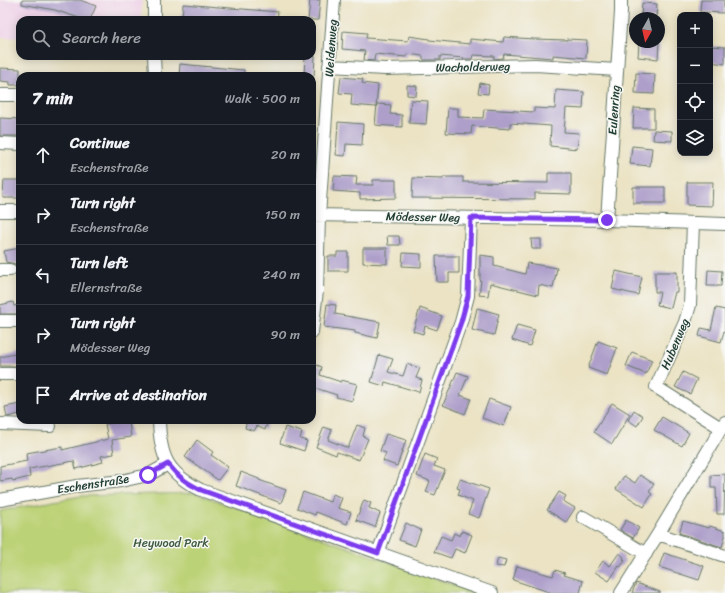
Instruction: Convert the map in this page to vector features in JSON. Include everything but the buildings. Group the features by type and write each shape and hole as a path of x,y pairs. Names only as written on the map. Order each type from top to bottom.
{"street":[{"path":"154,0 154,16"},
{"name":"Weidenweg","path":"316,205 334,0"},
{"name":"Eulenring","path":"607,220 622,12 621,0"},
{"path":"154,60 155,72"},
{"name":"Wacholderweg","path":"329,66 385,69 535,65 617,70"},
{"path":"0,95 16,95"},
{"path":"0,143 16,144"},
{"path":"0,211 16,211"},
{"name":"Mödesser Weg","path":"316,216 607,220 725,224"},
{"path":"378,553 467,302 471,218"},
{"name":"Hubenweg","path":"693,223 690,305 685,322 656,387 723,425"},
{"name":"Weidenweg","path":"316,254 316,299"},
{"path":"0,321 16,322"},
{"path":"0,374 16,374"},
{"path":"0,424 50,426"},
{"path":"159,424 162,452 168,464 177,476 188,484 201,490 492,593"},
{"path":"621,593 723,425"},
{"path":"712,445 725,445"},
{"name":"Eschenstraße","path":"0,500 77,486 120,481 148,475 168,464"},
{"path":"583,517 646,554"},
{"path":"658,534 725,556"}],"shaded area":[{"path":"0,0 142,0 141,16 16,16 16,38 0,37"}],"green space":[{"name":"Heywood Park","path":"195,493 476,593 0,593 0,511 81,496"}],"route":[{"path":"148,475 168,464 177,476 188,484 201,490 378,553 461,322 468,296 471,218 607,220"}]}
